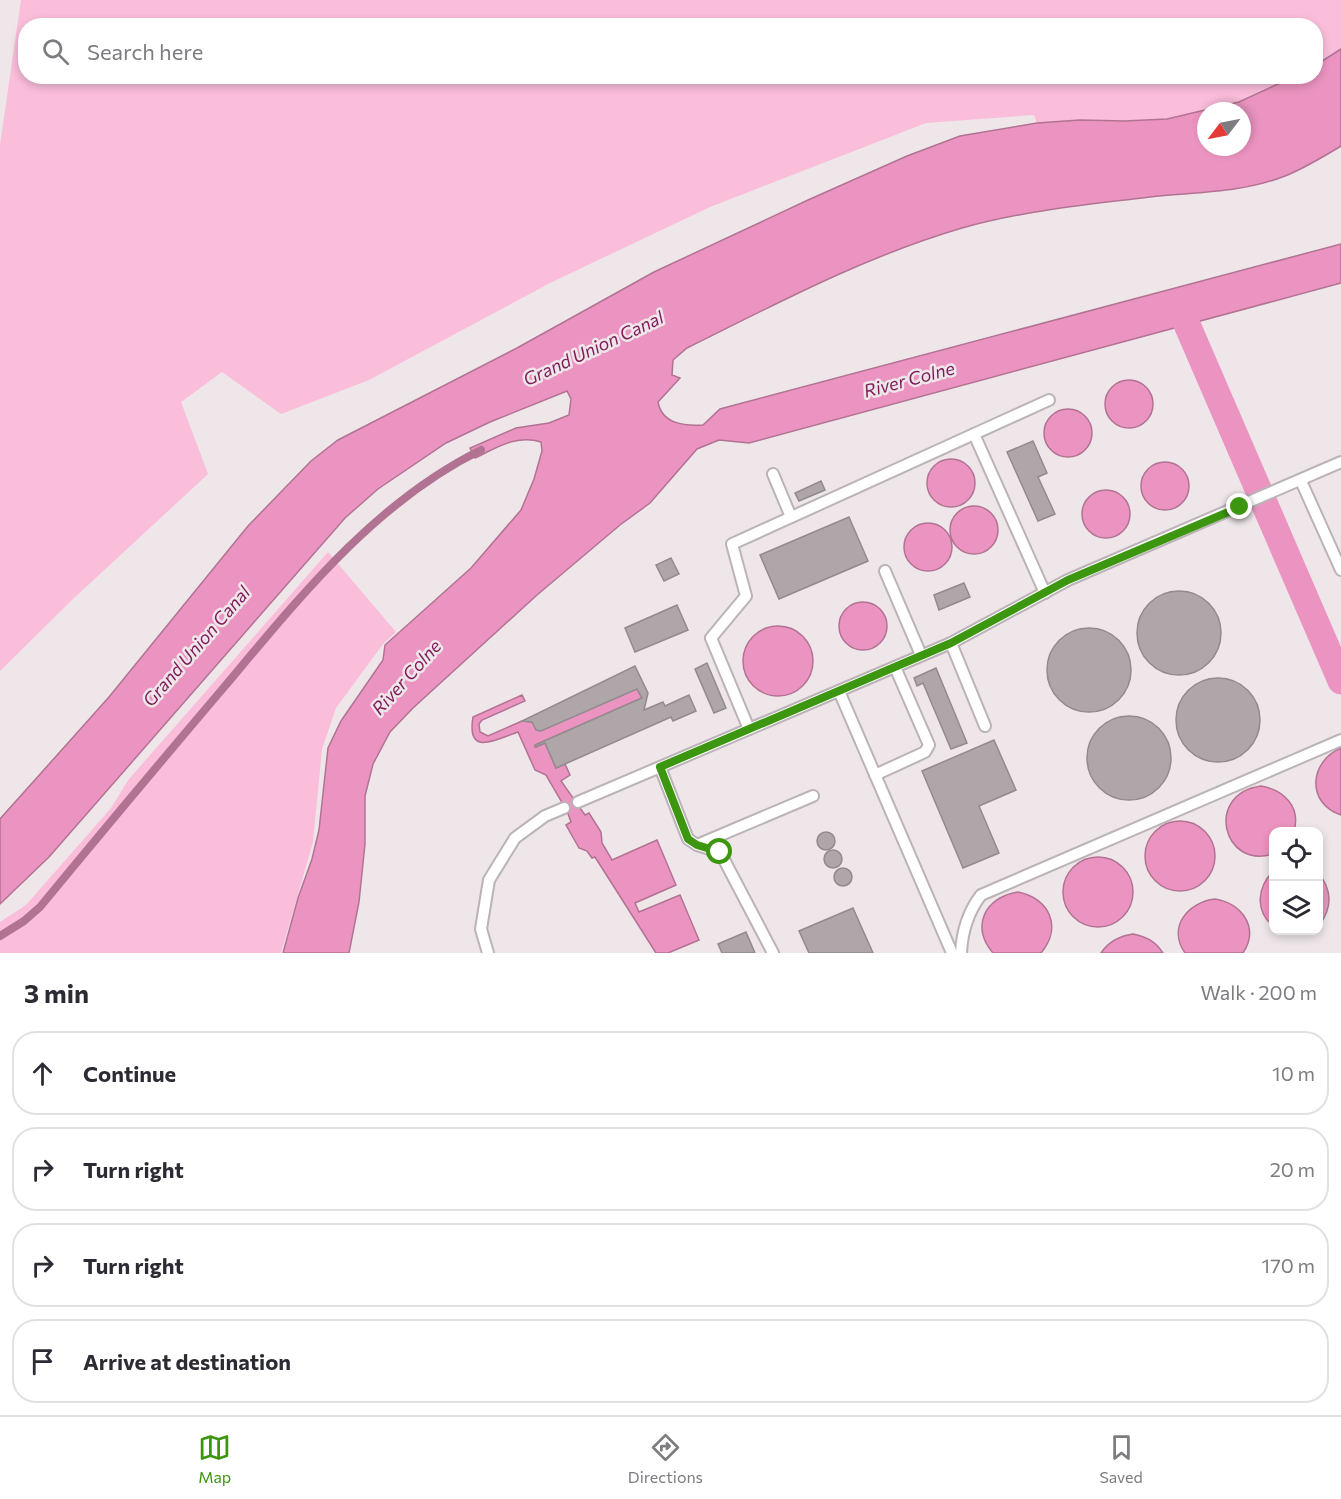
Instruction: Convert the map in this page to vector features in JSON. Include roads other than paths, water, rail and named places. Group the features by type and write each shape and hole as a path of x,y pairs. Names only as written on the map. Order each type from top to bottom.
{"lane":[{"path":"749,729 711,638 746,596 732,544 1049,400"},
{"path":"974,434 1045,592"},
{"path":"578,802 951,643 1068,580 1341,462"},
{"path":"773,474 790,517"},
{"path":"1301,480 1341,570"},
{"path":"885,570 921,656"},
{"path":"951,643 985,726"},
{"path":"875,775 926,752 929,745 895,667"},
{"path":"839,691 952,953"},
{"path":"961,953 962,936 974,904 981,895 1341,740"},
{"path":"660,767 688,839 697,845 720,852 773,953"},
{"path":"697,845 813,796"},
{"path":"488,953 481,929 489,880 515,838 545,816 564,808"}],"water":[{"path":"1341,49 1341,146 1314,162 1269,182 1252,186 1150,197 1008,217 962,228 891,252 788,298 687,348 673,360 672,375 680,378 658,402 660,409 664,415 675,422 703,425 720,409 1341,244 1341,283 749,443 719,440 697,449 650,503 620,525 537,595 413,708 390,732 373,764 365,796 365,844 359,902 349,953 283,953 319,830 328,748 341,721 383,660 385,645 471,568 521,510 534,479 542,451 541,442 532,440 515,441 499,446 475,458 470,448 516,428 549,423 569,415 571,399 567,391 490,422 446,443 378,489 345,518 49,857 0,904 0,819 109,697 248,526 311,461 338,440 517,348 654,272 907,156 960,136 1037,123 1167,119 1197,112 1197,156 1251,156 1251,102 1239,102 1278,84 1323,84 1323,61"},
{"path":"1129,380 1146,387 1153,404 1146,421 1129,428 1112,421 1105,404 1112,387"},
{"path":"1068,409 1085,416 1092,433 1085,450 1068,457 1051,450 1044,433 1051,416"},
{"path":"951,459 968,466 975,483 968,500 951,507 934,500 927,483 934,466"},
{"path":"1165,462 1182,469 1189,486 1182,503 1165,510 1148,503 1141,486 1148,469"},
{"path":"1106,490 1123,497 1130,514 1123,531 1106,538 1089,531 1082,514 1089,497"},
{"path":"974,506 991,513 998,530 991,547 974,554 957,547 950,530 957,513"},
{"path":"928,523 945,530 952,547 945,564 928,571 911,564 904,547 911,530"},
{"path":"863,602 880,609 887,626 880,643 863,650 846,643 839,626 846,609"},
{"path":"778,626 791,629 803,636 810,648 813,661 810,674 803,686 791,693 778,696 765,693 753,686 746,674 743,661 746,648 753,636 765,629"},
{"path":"637,689 642,698 535,745 536,747 545,743 556,768 565,764 570,775 561,781 585,815 589,813 601,832 602,843 612,860 657,840 676,885 635,903 639,912 680,895 699,940 668,953 656,953 595,857 592,858 587,851 579,848 566,825 571,822 567,811 546,775 535,770 518,732 493,741 479,742 474,738 472,730 473,717 522,695 525,701 482,720 479,724 480,732 488,736 522,721 532,722"},
{"path":"1341,748 1341,815 1322,801 1317,792 1316,782 1323,763 1330,754"},
{"path":"1261,786 1269,788 1277,791 1293,807 1295,827 1269,827 1269,854 1256,856 1242,851 1232,842 1227,829 1227,815 1232,802 1243,792"},
{"path":"1180,821 1193,824 1205,831 1212,843 1215,856 1212,869 1205,881 1193,888 1180,891 1167,888 1155,881 1148,869 1145,856 1148,843 1155,831 1167,824"},
{"path":"1098,857 1111,860 1123,867 1130,879 1133,892 1130,905 1123,917 1111,924 1098,927 1085,924 1073,917 1066,905 1063,892 1066,879 1073,867 1085,860"},
{"path":"1268,877 1269,922 1263,913 1260,899"},
{"path":"1323,879 1329,899 1323,920"},
{"path":"1018,892 1038,900 1045,907 1052,924 1048,943 1041,953 993,953 983,933 984,915 997,900"},
{"path":"1215,899 1233,905 1245,918 1249,934 1243,953 1185,953 1178,934 1183,917 1196,905"},
{"path":"1133,934 1150,940 1163,953 1101,953 1115,940"}],"waterway":[{"path":"1179,306 1341,681"},
{"path":"0,936 24,921 40,907 281,619 341,554 407,496 443,471 481,450"}],"water label":[{"name":"Grand Union Canal","path":"593,348"},
{"name":"River Colne","path":"909,379"},
{"name":"Grand Union Canal","path":"196,646"},
{"name":"River Colne","path":"406,677"}]}
